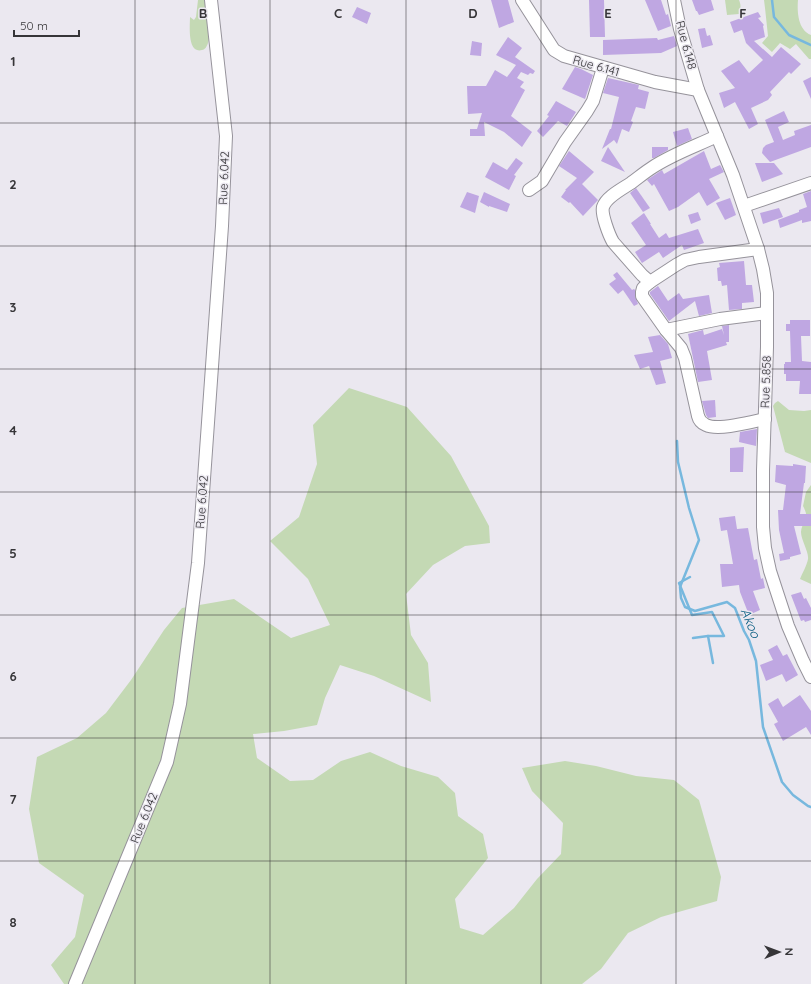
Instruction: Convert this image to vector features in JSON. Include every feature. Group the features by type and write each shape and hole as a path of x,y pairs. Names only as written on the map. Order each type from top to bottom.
{"street":[{"name":"Rue 6.042","path":"75,984 167,762 180,704 198,563 222,226 226,136 211,0"},
{"name":"Rue 6.141","path":"522,0 554,50 564,56 655,82 698,90"},
{"name":"Rue 6.148","path":"674,0 680,29 698,90"},
{"path":"529,190 542,181 565,142 588,111 593,101 603,68"},
{"name":"Rue 5.858","path":"698,90 733,175 758,249 763,269 767,293 767,347 763,470 763,527 765,548 770,571 788,626 811,677"},
{"path":"650,282 613,242 610,237 603,213 603,207 607,200 654,167 673,156 717,136"},
{"path":"744,206 811,183"},
{"path":"758,249 686,260 650,282 643,288 642,296 666,330 681,348 698,416 702,424 711,427 732,426 765,419"},
{"path":"666,330 720,319 767,313"}],"green space":[{"path":"198,0 209,0 210,33 208,43 202,50 197,50 194,48 190,38 190,17 194,20 196,17"},
{"path":"725,0 739,0 739,14 727,15"},
{"path":"764,0 798,0 799,20 803,29 811,35 811,59 809,59 796,44 790,49 780,43 772,52 762,43 768,36"},
{"path":"349,388 407,407 451,456 489,526 490,543 465,546 433,565 406,594 411,635 428,663 431,702 374,676 340,665 325,698 317,725 284,731 253,734 257,758 290,781 313,780 341,761 370,752 401,766 438,777 455,793 458,816 483,834 488,858 455,899 460,928 483,935 514,908 537,879 561,854 563,823 532,791 522,768 565,761 596,766 636,776 674,780 699,800 721,877 717,901 661,917 628,933 601,969 582,984 64,984 51,965 75,937 84,895 39,863 29,809 37,757 77,738 106,713 131,680 164,630 182,608 234,599 291,638 330,625 308,579 270,541 299,517 317,464 313,425"},
{"path":"778,401 789,410 811,410 811,463 785,452 773,406"},
{"path":"811,485 811,584 800,579 808,559 801,532 806,518 803,506 806,492"}],"building":[{"path":"491,0 508,0 514,22 499,28"},
{"path":"589,0 604,0 605,37 590,37"},
{"path":"645,0 661,0 666,15 668,14 671,26 658,31"},
{"path":"692,0 711,0 714,10 699,15"},
{"path":"357,7 371,13 367,24 352,17"},
{"path":"758,12 761,17 758,18 764,25 765,37 754,41 772,57 781,47 801,64 791,74 789,72 770,92 772,95 768,100 751,108 758,124 749,129 735,102 724,108 719,93 735,88 721,71 739,60 749,73 763,60 746,43 742,30 734,33 730,22"},
{"path":"705,28 707,36 710,35 713,45 702,48 698,29"},
{"path":"674,36 677,46 661,53 603,55 603,40 657,38 658,40"},
{"path":"508,37 522,48 515,57 535,71 533,74 530,73 528,75 521,72 517,78 524,82 520,87 525,90 511,116 532,132 522,147 504,132 484,122 485,136 470,136 470,129 477,129 482,113 468,114 467,86 486,86 495,70 507,77 516,65 496,55"},
{"path":"472,41 482,43 481,56 470,55"},
{"path":"575,67 593,75 585,99 562,89"},
{"path":"811,77 811,99 803,81"},
{"path":"608,78 639,85 638,89 649,92 645,109 636,107 629,132 622,129 617,144 614,140 602,149 611,129 619,97 603,93"},
{"path":"556,101 576,112 567,126 558,121 543,137 537,131 549,116 547,115"},
{"path":"784,111 789,122 778,127 783,140 795,135 794,131 811,125 811,147 770,162 762,153 763,148 766,145 774,142 765,120"},
{"path":"688,128 692,139 677,146 673,132"},
{"path":"608,147 625,172 601,161"},
{"path":"652,147 668,147 668,150 652,158"},
{"path":"569,151 594,172 582,184 598,200 583,216 570,202 569,203 561,197 565,190 577,178 559,166"},
{"path":"704,151 711,169 720,165 724,172 709,179 720,198 707,206 699,192 678,207 669,211 654,184 652,186 647,180 662,170 664,174"},
{"path":"516,158 523,163 514,175 516,176 509,190 485,177 493,162 507,170"},
{"path":"755,163 774,163 783,174 762,182"},
{"path":"636,188 650,208 643,212 630,193"},
{"path":"811,191 811,221 802,223 802,220 780,228 778,220 799,212 799,210 807,207 803,194"},
{"path":"467,192 479,196 475,213 460,207"},
{"path":"484,192 510,204 507,212 489,207 480,202"},
{"path":"730,198 736,215 725,220 716,203"},
{"path":"779,208 783,217 763,224 760,213"},
{"path":"698,212 701,220 691,224 688,215"},
{"path":"644,213 659,238 666,233 669,238 698,229 704,243 684,250 682,245 663,258 659,252 642,263 635,252 646,245 631,223"},
{"path":"744,261 746,285 752,285 754,302 742,303 742,309 729,310 727,285 722,286 721,281 718,281 717,268 720,267 719,263"},
{"path":"617,272 632,290 635,290 635,296 638,304 634,306 623,290 618,294 609,284 616,279 613,275"},
{"path":"658,286 668,301 679,293 683,299 709,295 712,313 699,316 695,301 669,321 650,294 650,292"},
{"path":"790,320 810,320 810,336 801,336 802,361 811,362 811,394 799,394 800,381 786,381 786,374 784,374 785,362 791,362 790,331 786,331 786,324 790,324"},
{"path":"729,325 729,342 726,342 727,345 707,351 712,380 698,382 688,334 703,330 704,335 722,329 724,335 722,326"},
{"path":"660,335 668,344 672,358 660,361 666,383 656,385 649,366 640,369 634,355 653,352 648,337"},
{"path":"715,400 716,417 708,418 702,401"},
{"path":"757,429 756,446 739,442 740,432"},
{"path":"744,447 743,472 730,472 730,448"},
{"path":"793,464 806,466 800,514 811,514 811,526 794,526 801,554 790,557 790,559 780,561 779,554 784,553 779,530 778,510 783,510 786,485 775,482 776,465 793,466"},
{"path":"735,516 737,529 748,528 754,560 757,559 761,579 763,578 765,588 753,591 760,610 749,615 740,592 739,585 722,587 720,564 733,564 727,530 721,531 719,518"},
{"path":"801,592 811,608 811,620 805,622 804,620 801,621 791,595"},
{"path":"777,645 783,656 787,654 798,675 786,682 782,674 766,681 760,665 773,660 768,650"},
{"path":"800,695 811,711 811,735 806,727 783,741 774,724 778,722 768,704 778,698 783,707"}],"waterway":[{"path":"772,0 774,17 789,35 811,45"},
{"name":"Akoo","path":"677,441 678,462 689,508 699,540 680,587 681,598 685,607 695,611 727,602 735,608 749,640 756,661 763,727 782,782 793,795 811,807"},
{"path":"690,577 679,583 692,615 712,612 724,636 693,638"},
{"path":"708,636 713,663"}]}
